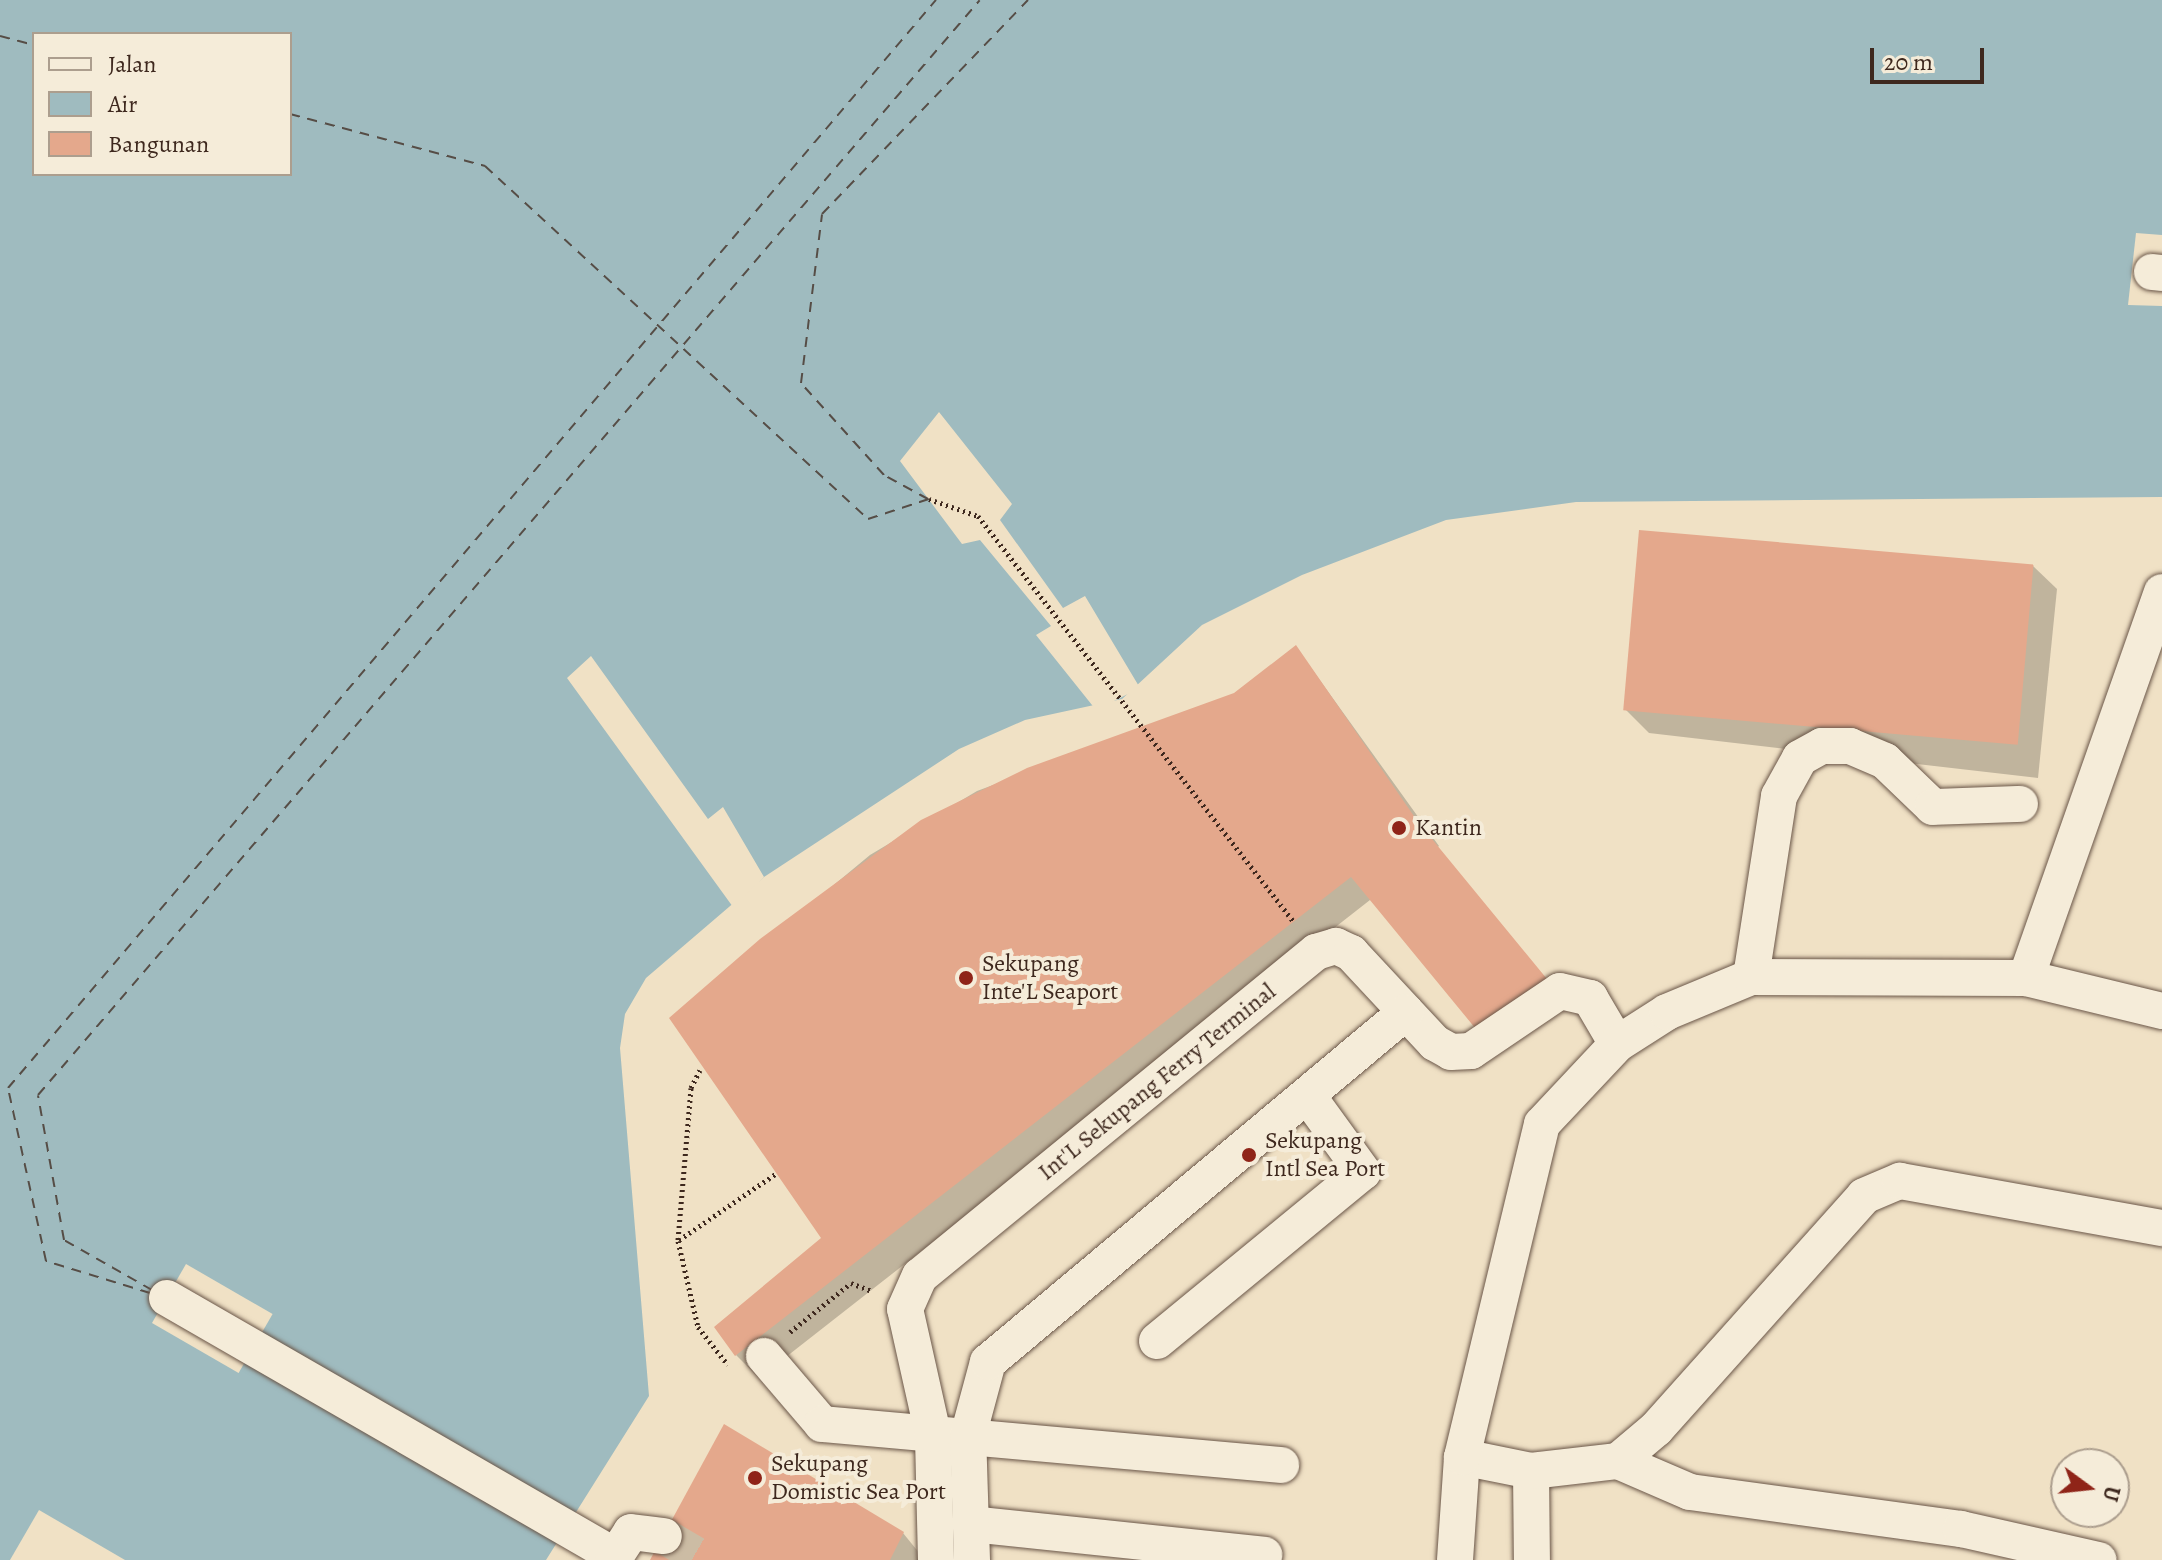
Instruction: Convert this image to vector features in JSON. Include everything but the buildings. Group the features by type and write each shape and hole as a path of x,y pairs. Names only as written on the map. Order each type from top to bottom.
{"street":[{"path":"2026,978 2162,592"},
{"path":"1751,977 1779,796 1800,758 1822,746 1850,746 1885,761 1933,807 2020,804"},
{"path":"1316,952 1336,946 1351,953 1435,1043 1471,1051 1560,991 1580,992 1617,1044"},
{"name":"Int'L Sekupang Ferry Terminal","path":"905,1309 920,1276 1316,952"},
{"path":"1455,1560 1462,1457 1542,1124 1617,1044 1667,1012 1751,977 2026,978 2162,1011"},
{"path":"936,1560 950,1435 988,1362 1406,1012"},
{"path":"1157,1341 1363,1172 1307,1095"},
{"path":"1618,1461 1656,1429 1864,1196 1900,1181 2162,1228"},
{"path":"167,1298 614,1558 631,1532 664,1536"},
{"path":"905,1309 950,1435 971,1524 972,1560"},
{"path":"764,1356 822,1424 1281,1465"},
{"path":"1462,1457 1531,1471 1618,1461 1690,1492 1961,1529 2099,1560"},
{"path":"1531,1471 1532,1560"},
{"path":"971,1524 1264,1555"}],"path":[{"path":"929,499 978,516 1316,952"},
{"path":"700,1070 691,1088 678,1241 694,1316 714,1350 745,1371 851,1283 905,1309"},
{"path":"678,1241 777,1173"}],"water":[{"path":"0,0 2162,0 2162,497 1576,502 1446,520 1302,575 1202,625 1122,699 1025,720 959,749 764,877 646,978 625,1014 620,1048 649,1396 546,1560 0,1560"}],"pier":[{"path":"2136,233 2162,235 2162,306 2128,305"},
{"path":"939,412 1012,504 1000,520 1063,608 1085,596 1140,688 1096,710 1036,635 1051,626 980,540 962,544 900,461"},
{"path":"591,656 708,819 723,807 764,877 733,907 567,678"},
{"path":"186,1264 273,1314 239,1373 152,1323"},
{"path":"39,1510 125,1560 10,1560"}],"ferry route":[{"path":"150,1293 46,1261 8,1088 936,0"},
{"path":"152,1290 64,1240 38,1095 980,0"},
{"path":"928,499 884,475 801,383 822,214 1028,0"},
{"path":"0,36 32,44"},
{"path":"292,115 485,166 868,519 929,499"}],"tunnel":[{"path":"664,1536 705,1560"}],"place":[{"name":"Kantin","path":"1399,828"},
{"name":"Sekupang Inte'L Seaport","path":"966,978"},
{"name":"Sekupang Intl Sea Port","path":"1249,1155"},
{"name":"Sekupang Domistic Sea Port","path":"755,1478"}]}
